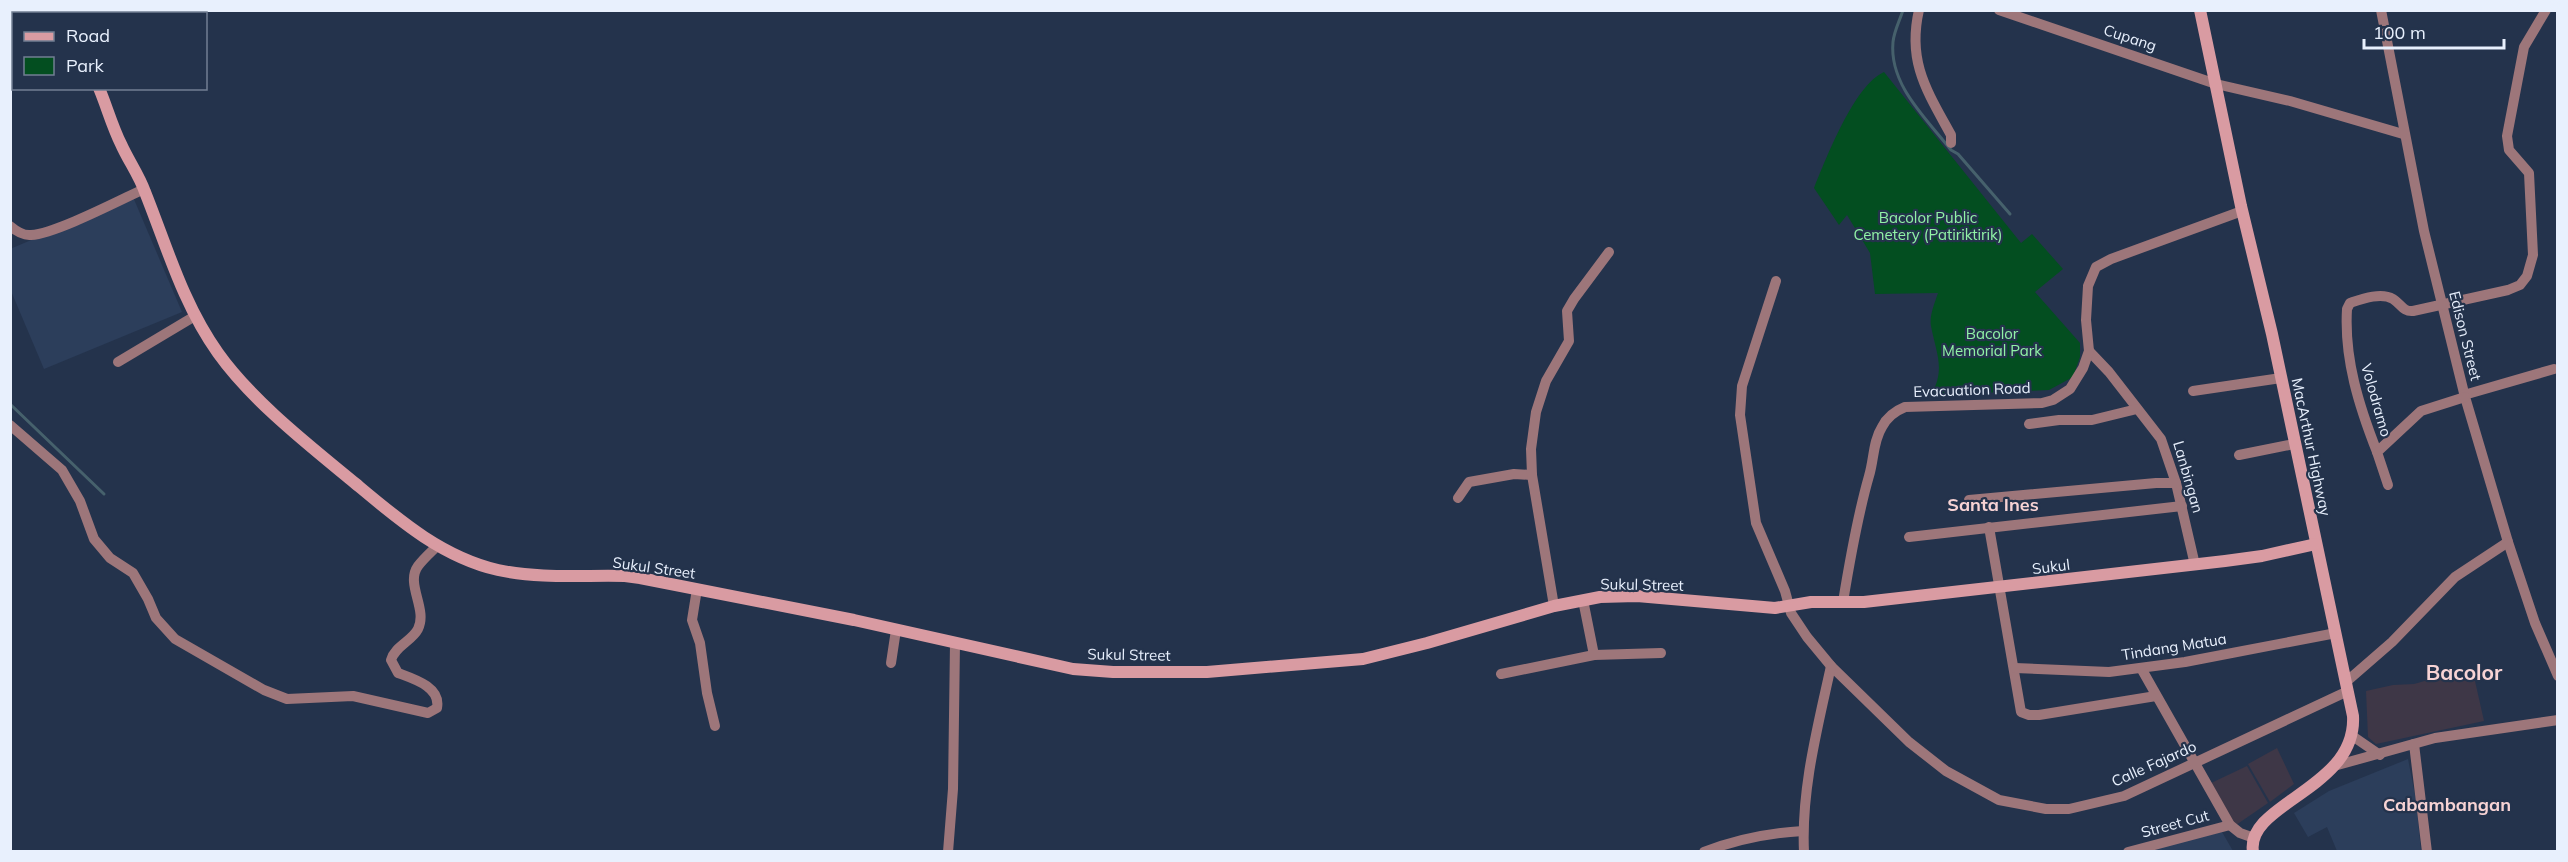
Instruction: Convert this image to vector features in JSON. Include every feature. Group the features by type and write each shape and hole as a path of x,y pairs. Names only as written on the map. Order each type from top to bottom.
{"street":[{"path":"1919,10 1914,50 1923,78 1951,135 1951,143"},
{"name":"Cupang","path":"1999,10 2028,15 2216,84 2290,101 2403,134"},
{"name":"MacArthur Highway","path":"2200,10 2353,716 2352,735 2344,755 2314,785 2266,819 2254,838"},
{"name":"Edison Street","path":"2380,10 2403,134 2464,396 2535,623 2558,676"},
{"path":"2441,303 2515,288 2523,281 2531,266 2533,255 2529,174 2509,150 2507,136 2524,47 2546,10"},
{"name":"Sukul Street","path":"100,90 120,143 144,189 195,316 218,353 260,400 314,449 403,523 437,546 469,561 518,573 625,576 896,630 1074,669 1103,671 1208,672 1354,660 1389,654 1554,606 1583,600 1637,596 1769,607 1789,606"},
{"path":"10,226 21,234 32,235 55,228 144,189"},
{"name":"Evacuation Road","path":"1843,602 1860,504 1869,476 1878,433 1888,417 1896,410 1905,407 2042,403 2053,400 2075,383 2089,351 2086,320 2088,286 2096,267 2111,259 2242,212"},
{"path":"1554,606 1532,475 1531,449 1536,412 1546,381 1569,341 1568,311 1574,299 1609,252"},
{"name":"Calle Fajardo","path":"1776,281 1742,386 1740,415 1756,523 1789,606 1800,627 1831,666 1929,759 1964,783 1999,800 2046,809 2069,809 2124,796 2347,687"},
{"name":"Volodramo","path":"2388,484 2361,413 2350,367 2347,309 2350,303 2371,297 2390,298 2408,311 2441,303"},
{"path":"118,362 195,316"},
{"name":"Lanbingan","path":"2089,351 2109,372 2161,439 2176,483 2195,565"},
{"path":"2377,452 2421,411 2554,369"},
{"path":"2193,390 2281,378"},
{"path":"2029,424 2059,420 2092,420 2137,409"},
{"path":"10,425 62,470 80,501 94,539 110,558 133,573 163,628 191,650 264,690 287,699 353,696 428,713 437,708 438,701 435,692 416,679 398,673 393,668 391,660 393,653 417,630 422,615 415,584 416,568 437,546"},
{"path":"2239,455 2294,444"},
{"path":"1458,498 1469,482 1514,474 1532,475"},
{"path":"1969,500 2176,483"},
{"path":"1909,537 2182,506"},
{"path":"1989,527 1998,588 2015,668 2018,706 2021,712 2029,715 2156,696"},
{"path":"2347,687 2455,577 2508,542"},
{"name":"Sukul","path":"1789,606 1811,602 1864,602 2195,565 2262,556 2316,544"},
{"path":"697,589 692,620 700,643 707,693 715,726"},
{"path":"1583,600 1594,655"},
{"path":"891,663 896,630"},
{"name":"Tindang Matua","path":"2015,668 2109,672 2185,662 2336,633"},
{"path":"948,852 953,789 955,643"},
{"path":"1501,674 1594,655 1661,653"},
{"path":"1804,852 1803,831 1816,736 1831,666"},
{"path":"2140,668 2229,825 2240,833 2254,838 2253,852"},
{"path":"2334,766 2435,738 2558,720"},
{"path":"2352,735 2380,755"},
{"path":"2414,744 2427,852"},
{"name":"Street Cut","path":"2128,852 2229,825"},
{"path":"1704,852 1735,840 1762,834 1803,831"}],"shaded area":[{"path":"133,197 182,312 44,369 11,291 10,249"},
{"path":"2456,672 2459,680 2475,681 2484,721 2376,744 2368,737 2366,691 2393,685 2414,684"},
{"path":"2277,748 2294,784 2270,802 2248,764"},
{"path":"2408,759 2416,800 2421,851 2337,851 2327,827 2308,837 2294,813 2329,791"},
{"path":"2247,766 2268,803 2236,825 2209,784"},
{"path":"2222,832 2233,851 2140,852"}],"green space":[{"name":"Bacolor Public Cemetery (Patiriktirik)","path":"1884,72 2021,243 2032,234 2063,269 2035,292 2080,343 2080,357 2073,377 2049,390 1931,395 1936,386 1939,369 1931,322 1938,293 1875,294 1870,253 1847,215 1839,225 1814,188 1842,124 1852,107 1862,92"}],"waterway":[{"path":"1903,10 1893,42 1893,58 1903,87 1951,150 1958,154 2010,214"},
{"path":"10,404 104,494"}],"district":[{"name":"Santa Ines","path":"1993,505"},
{"name":"Bacolor","path":"2464,673"},
{"name":"Cabambangan","path":"2447,805"}],"park label":[{"name":"Bacolor Memorial Park","path":"1992,342"}]}
